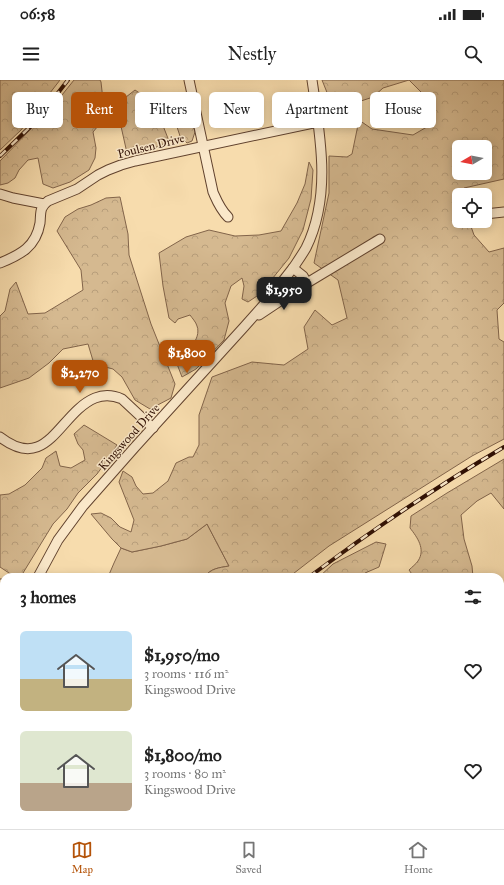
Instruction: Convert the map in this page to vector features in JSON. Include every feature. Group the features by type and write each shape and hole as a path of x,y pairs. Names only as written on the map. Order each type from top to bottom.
{"street":[{"path":"188,80 213,192 222,211 228,216"},
{"name":"Kingswood Drive","path":"312,80 314,92"},
{"name":"Poulsen Drive","path":"44,204 78,189 98,175 121,165 289,128"},
{"name":"Kingswood Drive","path":"40,573 58,540 70,522 88,500 268,300 293,268 306,248 314,228 320,206 322,164 319,128"},
{"path":"0,194 44,204 41,210 40,224 34,240 14,258 0,263"},
{"path":"492,213 504,212"},
{"name":"Kingswood Drive","path":"249,322 307,283 380,239"},
{"path":"293,268 303,276 307,283"},
{"path":"0,437 18,448 31,448 43,445 82,405 100,396 107,395 116,396 122,399 153,428"}],"green space":[{"path":"0,80 60,80 51,92 12,92 12,128 23,128 0,150"},
{"path":"74,80 100,80 101,82 102,92 71,92 71,128 96,128 93,132 96,148 95,158 89,170 70,182 53,188 43,184 38,158 28,160 19,170 15,178 8,183 0,185 0,161 32,128 63,128 63,94"},
{"path":"322,80 409,80 383,88 379,92 370,92 370,98 362,101 362,92 327,92"},
{"path":"409,80 504,80 504,179 464,188 452,188 452,228 472,228 474,235 489,252 504,248 504,303 497,310 499,339 504,342 504,439 472,456 329,546 294,573 208,573 218,568 229,566 207,524 187,539 132,552 121,548 91,514 101,513 111,518 120,527 131,532 134,520 119,482 123,471 132,477 136,486 143,494 153,493 168,481 176,463 189,457 193,457 199,445 199,415 212,377 252,362 284,365 308,349 304,327 315,310 332,325 347,318 338,280 314,263 329,193 329,156 347,157 352,154 357,128 362,128 362,122 372,129 413,135 425,128 436,128 436,92 421,92"},
{"path":"135,90 138,92 135,92 135,128 164,128 169,141 155,148 127,153 121,128 127,128 127,96"},
{"path":"177,128 194,128 195,132 192,141 187,143 180,136"},
{"path":"309,162 313,170 311,199 303,230 289,258 260,294 248,302 242,299 244,286 242,278 231,286 225,303 229,321 224,340 196,369 182,377 177,364 192,346 198,331 195,322 190,315 178,319 175,323 169,318 159,253 186,237 209,230 235,236 259,235 281,231 297,203 305,184"},
{"path":"120,197 128,234 129,255 151,324 175,384 171,398 150,409 135,400 122,377 113,369 94,364 88,344 63,349 49,363 29,378 0,388 0,316 5,311 10,289 16,282 28,314 45,313 83,290 81,270 57,231 65,217 78,209 106,198"},
{"path":"84,425 117,445 97,474 78,493 67,509 53,524 23,573 9,573 0,567 0,495 9,494 25,485 42,468 46,458 56,451 60,466 71,468 85,460 83,450 78,444 74,434"},
{"path":"504,459 504,509 491,493 477,501 461,515 464,539 473,573 411,573 409,570 418,561 421,548 418,539 410,528 411,516"},
{"path":"207,524 229,566 218,568 208,573 110,573 121,548 132,552 187,539"},
{"path":"376,542 386,544 379,567 365,573 323,573 333,564"}],"railway":[{"path":"0,156 32,125 68,80"},
{"path":"314,573 356,542 405,509 504,447"}]}
